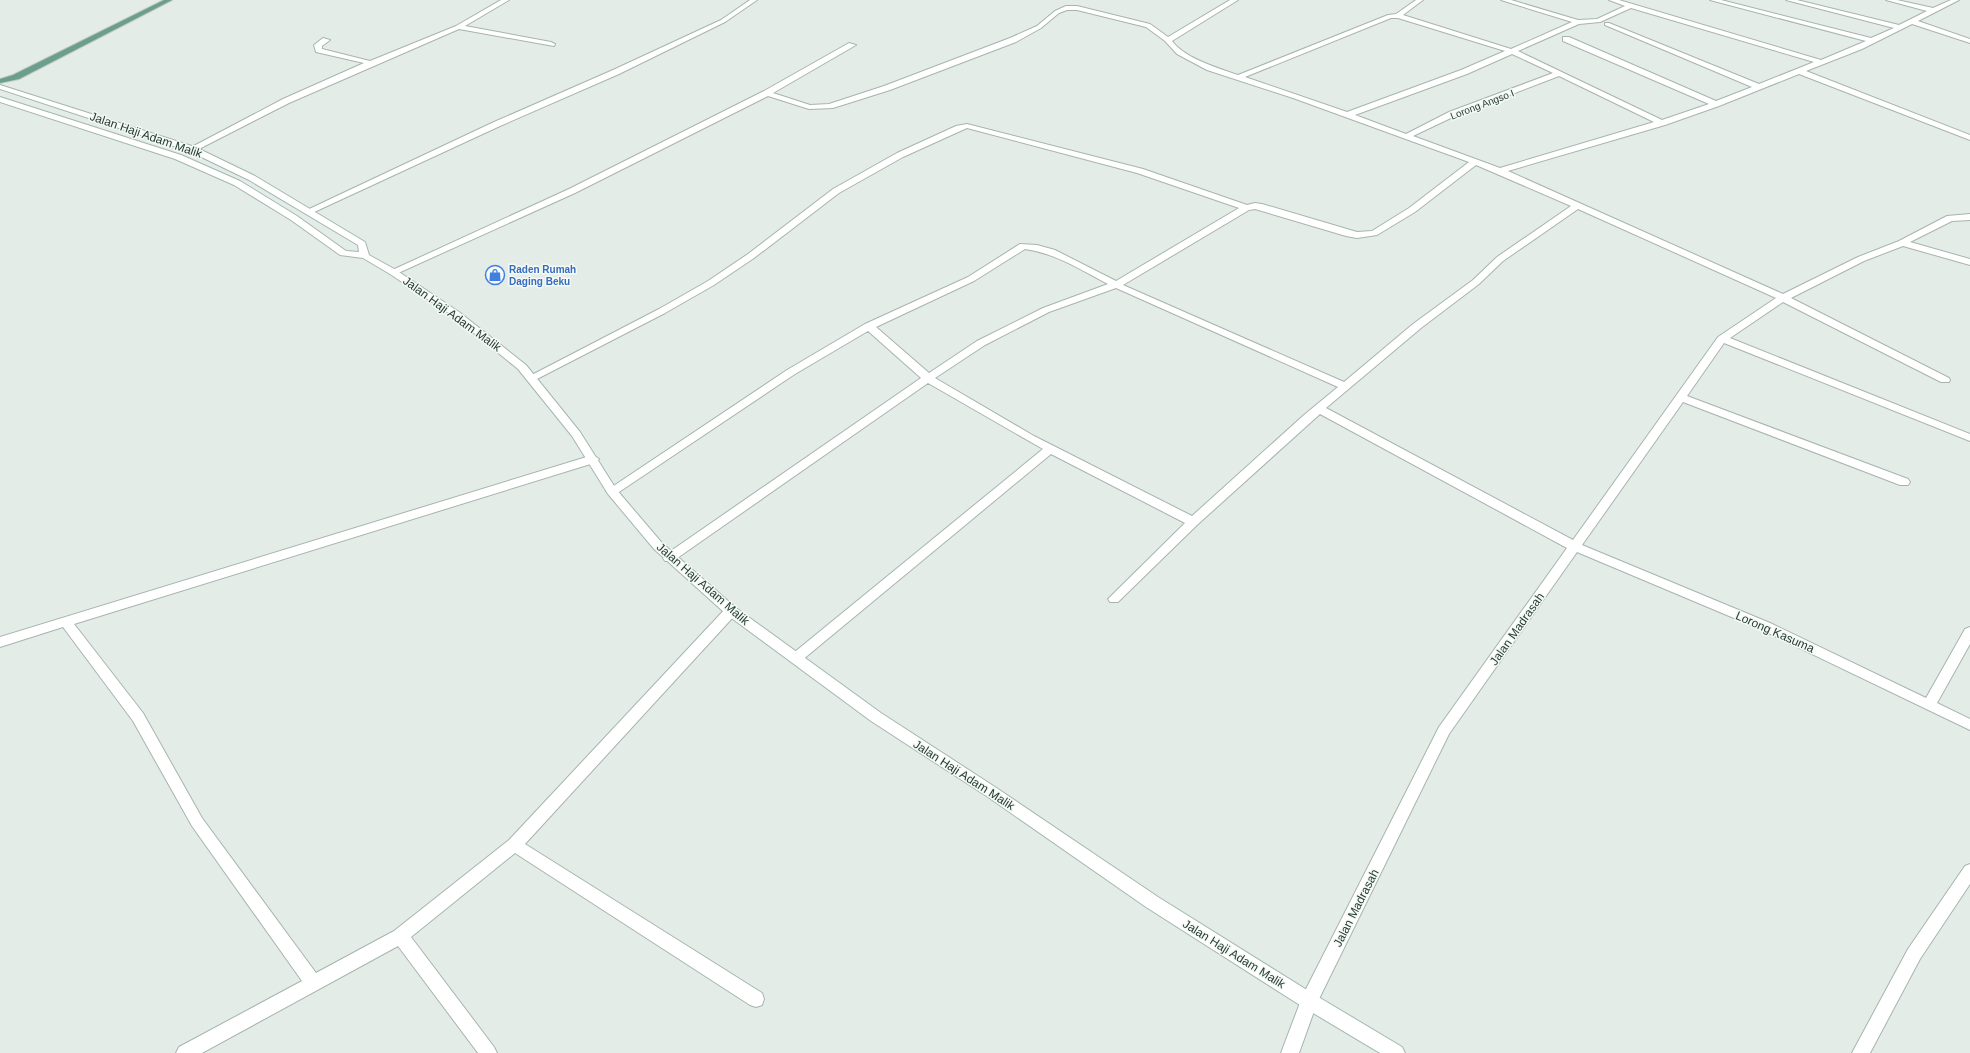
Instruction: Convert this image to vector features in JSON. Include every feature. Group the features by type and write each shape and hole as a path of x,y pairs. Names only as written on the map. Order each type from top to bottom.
{"main road":[{"path":"1,86 169,0"}],"street":[{"path":"192,149 286,101 458,26 506,0"},
{"path":"309,211 497,124 616,72 723,21 754,0"},
{"path":"1168,40 1234,0"},
{"path":"1398,16 1420,0"},
{"path":"1504,0 1578,22 1598,21 1632,5"},
{"path":"1612,0 1821,62"},
{"path":"1713,0 1870,40"},
{"path":"1789,0 1900,27"},
{"path":"1889,0 1935,11"},
{"path":"1500,171 1662,123 1716,104 1821,62 1935,11 1956,0"},
{"path":"767,93 809,107 830,106 887,88 1013,40 1039,27 1057,12 1066,8 1077,8 1148,25 1168,40 1169,43 1180,52 1210,68 1347,115 1500,171 1783,298 1945,380"},
{"path":"1239,77 1390,16 1398,16 1512,51 1561,73 1662,123"},
{"path":"1911,21 1970,41"},
{"path":"1347,115 1464,72 1578,22"},
{"path":"1607,24 1759,87"},
{"path":"458,26 551,44"},
{"path":"1566,39 1716,104"},
{"path":"326,40 318,45 319,50 371,63"},
{"path":"393,272 572,191 767,93 852,45"},
{"path":"1799,70 1970,138"},
{"name":"Lorong Angso I","path":"1405,137 1452,114 1561,73"},
{"name":"Jalan Haji Adam Malik","path":"1,86 192,149 252,178 362,244 366,256 393,272 493,342 531,378 594,459 612,491 658,546 669,558 731,611 876,717 993,793 1152,902 1309,1001 1396,1053"},
{"path":"0,99 178,156 237,183 294,218 343,253 366,256"},
{"path":"531,378 662,311 711,283 751,256 836,191 900,155 959,128 967,126 1140,171 1246,208"},
{"path":"669,558 928,378 981,343 1046,310 1116,285 1246,208 1255,206 1262,207 1357,235 1374,233 1412,210 1475,162"},
{"path":"1114,599 1193,522 1308,417 1418,326 1476,282 1500,260 1577,206"},
{"name":"Jalan Madrasah","path":"1290,1053 1309,1001 1444,731 1576,547 1722,339 1783,298 1861,259 1902,243 1950,218 1970,217"},
{"path":"1902,243 1970,262"},
{"path":"612,491 791,372 869,326 971,279 1023,246 1032,246 1060,256 1116,285 1346,387"},
{"path":"869,326 928,378 1030,438 1193,522"},
{"path":"1722,339 1876,399 1970,438"},
{"path":"1681,398 1904,482"},
{"name":"Lorong Kasuma","path":"1319,409 1576,547 1765,626 1970,725"},
{"path":"796,658 1051,448"},
{"path":"0,642 594,459"},
{"path":"185,1053 312,982 400,936 514,845 731,611"},
{"path":"66,622 138,717 197,822 312,982"},
{"path":"1929,705 1970,632"},
{"path":"514,845 756,999"},
{"path":"1861,1053 1914,954 1970,871"},
{"path":"400,936 488,1053"}],"place":[{"name":"Raden Rumah Daging Beku","path":"495,275"}]}
